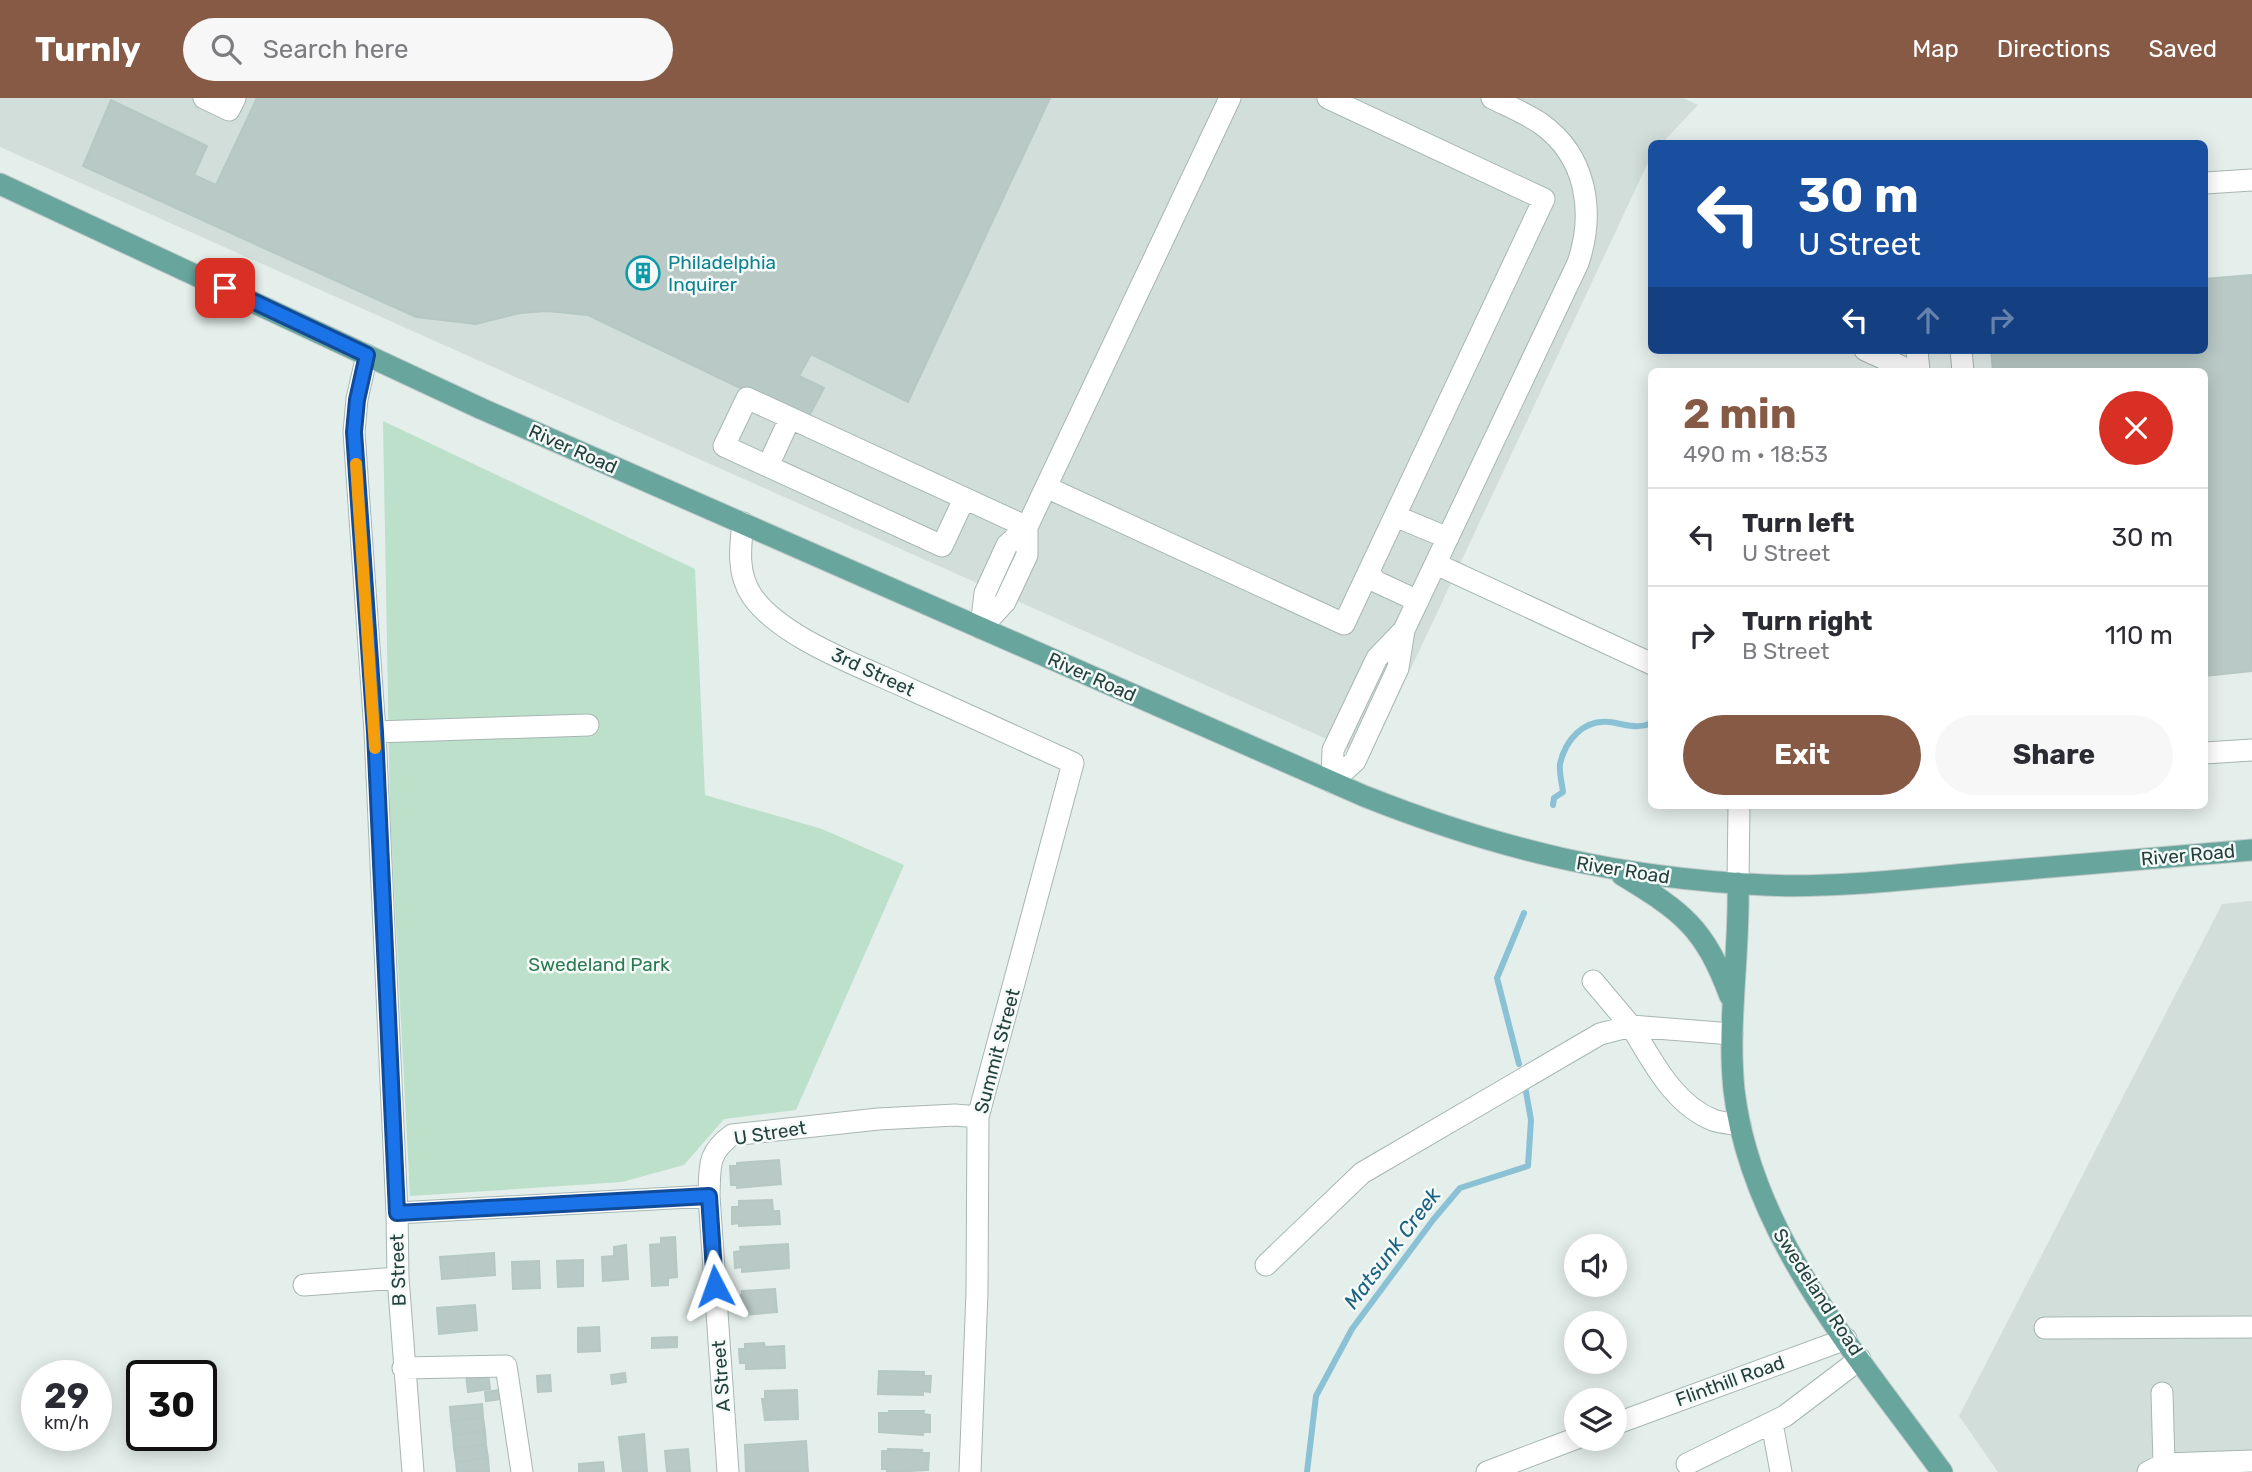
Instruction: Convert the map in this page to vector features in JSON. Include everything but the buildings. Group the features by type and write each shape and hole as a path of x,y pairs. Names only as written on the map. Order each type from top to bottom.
{"main road":[{"name":"River Road","path":"0,184 482,409 1332,782 1476,837 1539,855 1614,870 1738,883 1802,886 2252,850"},
{"path":"1614,870 1662,900 1690,923 1711,951 1733,1002"},
{"name":"Swedeland Road","path":"1738,883 1732,1064 1740,1125 1757,1185 1780,1238 1846,1339 1942,1472"}],"street":[{"path":"204,98 229,110 234,98"},
{"path":"981,628 1005,602 1024,562 1027,555 1027,527 1230,98"},
{"path":"1046,487 1344,624 1544,199 1328,98"},
{"path":"1332,782 1355,761 1398,668 1404,630 1578,263 1587,226 1588,208 1580,173 1558,139 1526,114 1492,98"},
{"path":"2208,183 2252,180"},
{"path":"1874,354 1904,368"},
{"name":"B Street","path":"367,355 357,400 354,432 375,732 403,1368 413,1472"},
{"path":"964,499 943,546 724,446 747,398 1027,527"},
{"path":"768,466 790,418"},
{"path":"1395,516 1448,538"},
{"name":"3rd Street","path":"743,523 740,562 746,585 752,596 776,620 845,659 1073,763"},
{"path":"1436,564 1648,662"},
{"path":"1368,573 1377,582 1418,601"},
{"path":"375,732 588,724"},
{"path":"2208,753 2252,750"},
{"name":"Summit Street","path":"970,1472 977,1292 978,1117 1073,763"},
{"path":"1738,883 1739,809"},
{"path":"1593,981 1631,1026 1670,1087 1708,1117 1740,1125"},
{"path":"1266,1265 1362,1173 1600,1034 1631,1026 1732,1034"},
{"name":"U Street","path":"709,1196 710,1159 720,1144 732,1135 878,1119 955,1115 978,1117"},
{"path":"397,1213 709,1196"},
{"name":"A Street","path":"709,1196 728,1472"},
{"path":"304,1285 398,1278"},
{"path":"2045,1328 2252,1327"},
{"name":"Flinthill Road","path":"1627,1420 1846,1339"},
{"path":"1687,1464 1786,1416 1860,1359"},
{"path":"403,1368 506,1366 522,1472"},
{"path":"2162,1393 2156,1468 2192,1468 2252,1461"},
{"path":"1772,1423 1781,1472"},
{"path":"1487,1472 1564,1443"}],"shaded area":[{"path":"0,98 1683,98 1698,105 1665,140 1648,140 1648,163 1369,758 0,147"},
{"path":"2252,901 2252,1472 1998,1472 1959,1416 2222,904"}],"green space":[{"name":"Swedeland Park","path":"383,421 695,569 705,795 822,829 904,865 796,1110 724,1119 684,1165 622,1182 410,1196 390,811"}],"waterway":[{"name":"Matsunk Creek","path":"1553,805 1554,798 1563,792 1560,767 1562,755 1577,733 1600,722 1636,726 1648,724"},
{"name":"Matsunk Creek","path":"1519,1064 1497,978 1524,913"},
{"name":"Matsunk Creek","path":"1307,1472 1316,1396 1352,1329 1460,1188 1528,1166 1531,1120 1525,1086"}],"slow traffic":[{"path":"356,464 375,748"}],"place":[{"name":"Philadelphia Inquirer","path":"643,273"}],"route":[{"path":"225,288 367,355 357,400 354,432 375,732 397,1213 709,1196 715,1286"}]}
